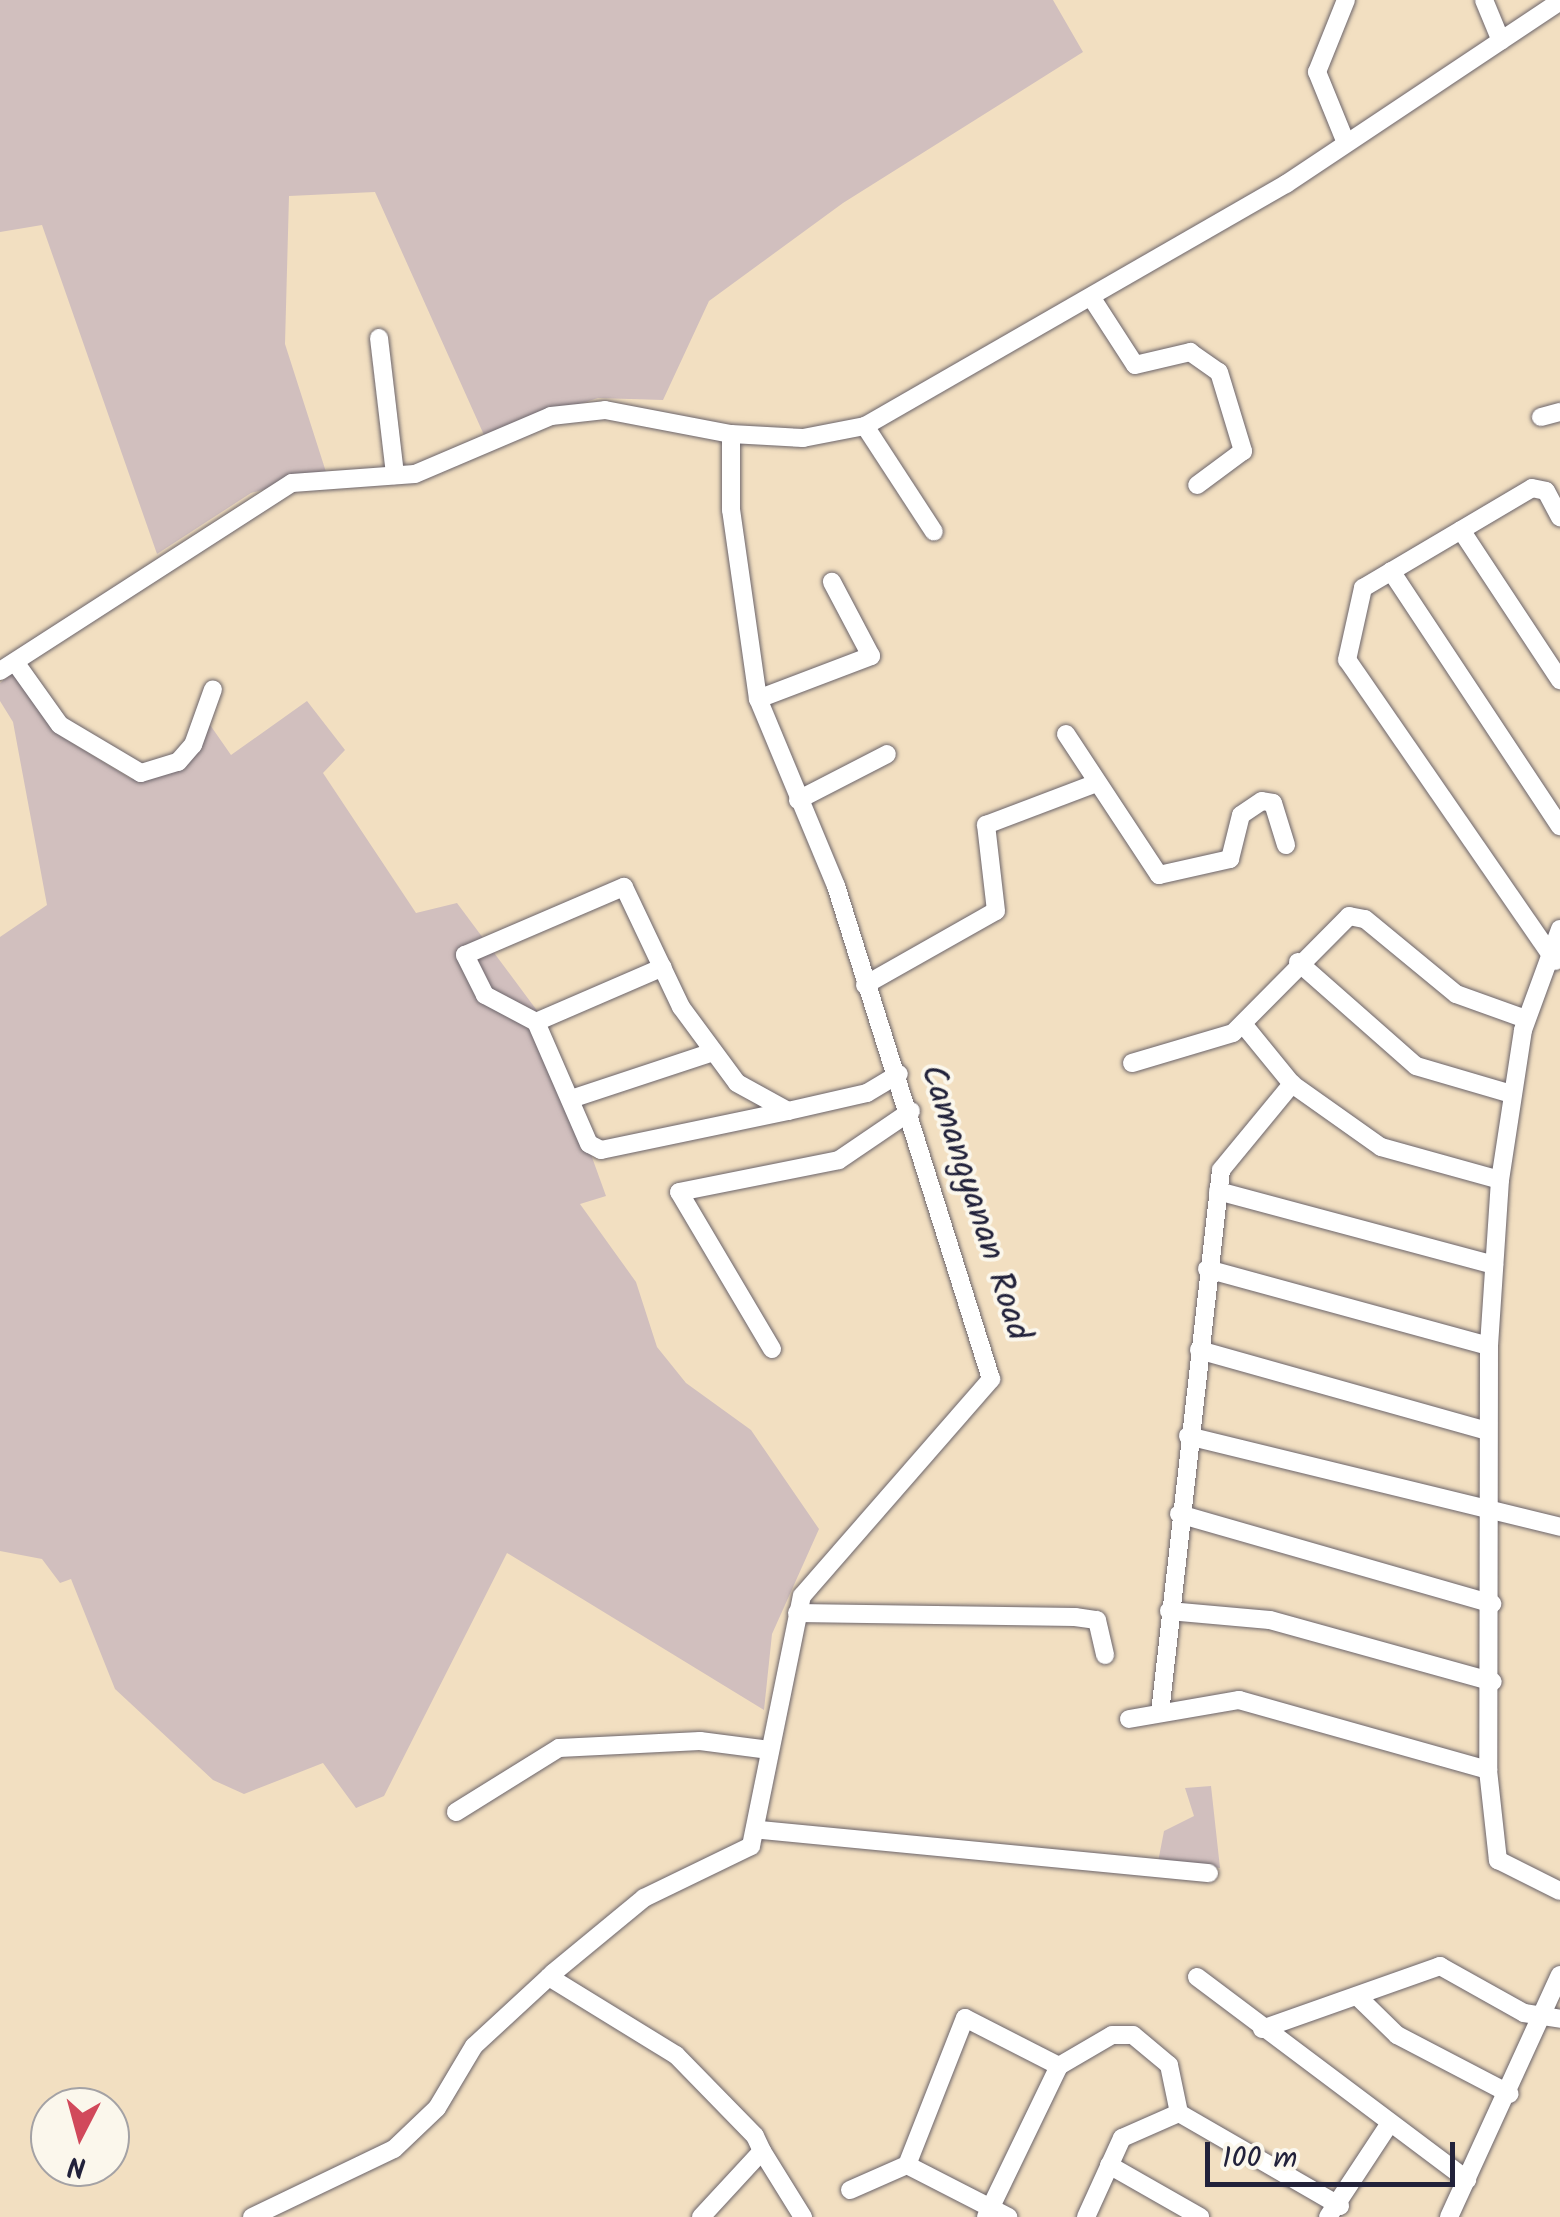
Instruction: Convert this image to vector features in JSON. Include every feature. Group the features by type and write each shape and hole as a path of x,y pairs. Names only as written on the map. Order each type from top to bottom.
{"street":[{"path":"1346,0 1317,72 1346,143"},
{"path":"1484,0 1502,41"},
{"path":"213,690 193,745 178,762 141,773 60,725 8,666 292,482 395,474 551,416 605,410 730,434 803,438 864,426 1093,300 1346,143 1560,1"},
{"path":"1093,300 1135,365 1190,352 1219,372 1243,451 1197,485"},
{"path":"380,338 395,474"},
{"path":"864,426 934,532"},
{"name":"Camangyanan Road","path":"730,434 731,510 758,699 912,1111 992,1379 824,1566 797,1613 769,1750 761,1830"},
{"path":"1555,961 1348,664 1359,592 1537,486 1560,517"},
{"path":"1461,530 1560,680"},
{"path":"1391,571 1560,826"},
{"path":"758,699 870,656 832,582"},
{"path":"1066,734 1094,784 1160,875 1230,859 1241,815 1262,801 1273,803 1286,845"},
{"path":"798,800 887,754"},
{"path":"865,984 996,911 986,824 1094,784"},
{"path":"788,1111 737,1083 713,1052 663,967 624,888 466,955 485,995 536,1022 589,1144 602,1150 788,1111 867,1093 899,1074"},
{"path":"1132,1063 1244,1024 1298,962 1356,916 1456,994 1526,1019"},
{"path":"1560,929 1555,961 1526,1019 1512,1094 1500,1180 1488,1431 1493,1516 1493,1682 1488,1770 1498,1860 1560,1891"},
{"path":"1298,962 1416,1066 1512,1094"},
{"path":"536,1022 663,967"},
{"path":"1244,1024 1292,1084 1381,1148 1500,1180"},
{"path":"571,1099 713,1052"},
{"path":"1160,1713 1179,1514 1221,1170 1292,1084"},
{"path":"772,1349 678,1192 839,1160 912,1111"},
{"path":"1218,1191 1494,1265"},
{"path":"1208,1269 1490,1346"},
{"path":"1199,1350 1488,1431"},
{"path":"1188,1436 1493,1516 1560,1527"},
{"path":"1179,1514 1492,1604"},
{"path":"1169,1611 1270,1620 1493,1682"},
{"path":"797,1613 1097,1620 1105,1655"},
{"path":"1129,1718 1267,1704 1488,1770"},
{"path":"456,1812 559,1748 700,1741 769,1750"},
{"path":"252,2217 418,2129 474,2046 549,1978 644,1898 729,1864 761,1830 1209,1873"},
{"path":"1262,2029 1440,1966 1554,2019"},
{"path":"1449,2217 1510,2094 1554,2019 1560,1975"},
{"path":"549,1978 676,2055 762,2150 803,2217"},
{"path":"1197,1978 1467,2180"},
{"path":"1357,1996 1397,2035 1510,2094"},
{"path":"850,2190 908,2166 965,2018 1059,2066"},
{"path":"988,2212 1059,2066 1112,2035 1132,2036 1169,2065 1179,2113 1334,2212 1390,2124"},
{"path":"1086,2217 1110,2165 1138,2126 1179,2113"},
{"path":"701,2217 762,2150"},
{"path":"1110,2165 1200,2217"},
{"path":"908,2166 988,2212 1008,2217"}],"shaded area":[{"path":"0,0 1053,0 1083,52 843,203 709,301 663,400 598,398 484,435 375,192 289,196 285,344 326,472 251,493 157,554 42,225 0,232"},
{"path":"13,673 62,737 131,779 183,769 208,722 231,755 307,701 345,750 323,773 416,913 457,903 541,1016 606,1196 580,1204 636,1282 657,1347 686,1383 751,1430 819,1529 772,1634 764,1710 507,1553 384,1796 356,1808 323,1763 244,1794 213,1780 115,1689 71,1579 60,1583 42,1559 0,1551 0,937 47,905 13,722 0,701 0,683"},
{"path":"1211,1786 1220,1868 1158,1862 1164,1831 1194,1816 1185,1788"}]}
